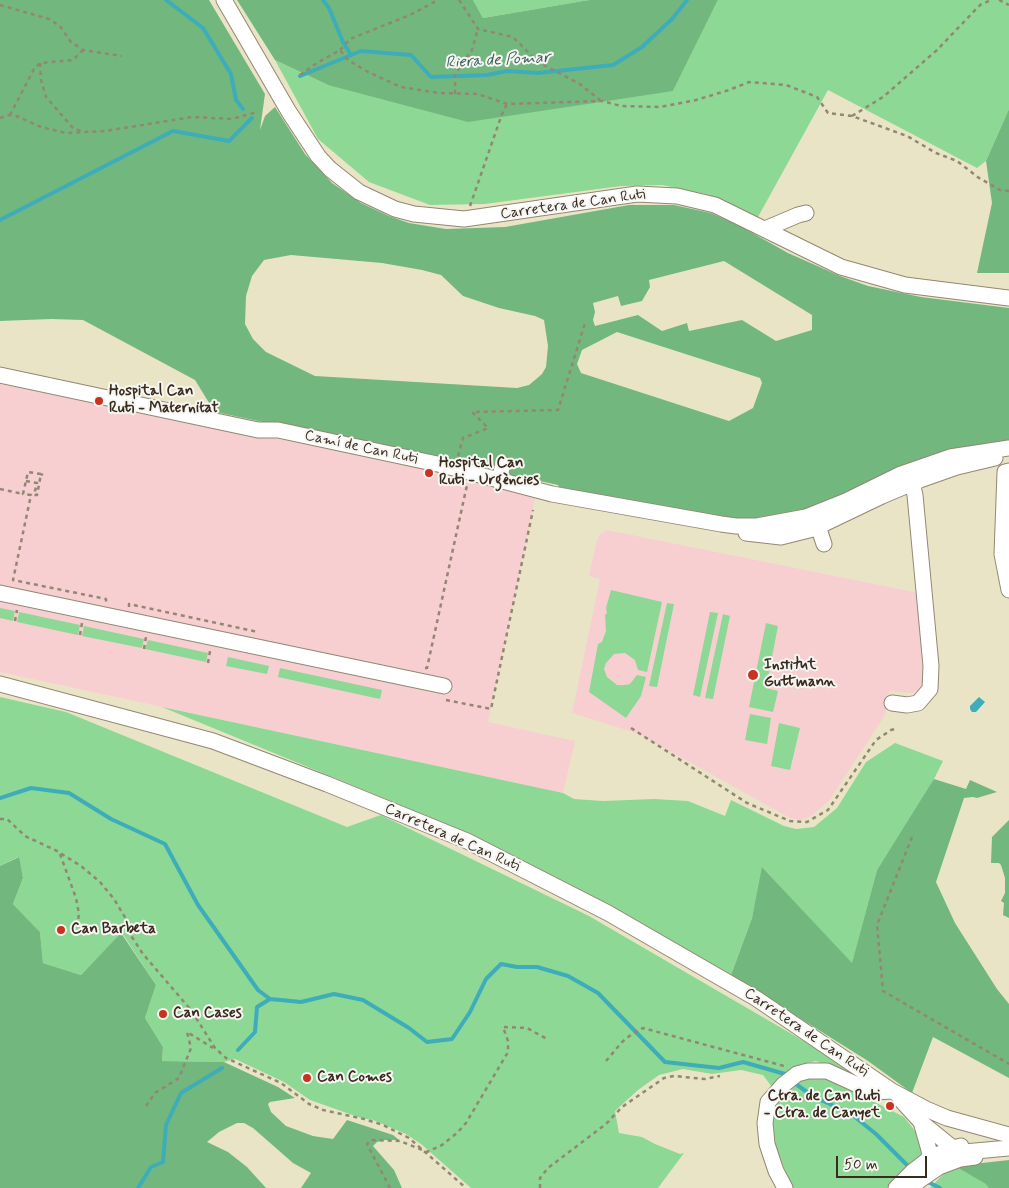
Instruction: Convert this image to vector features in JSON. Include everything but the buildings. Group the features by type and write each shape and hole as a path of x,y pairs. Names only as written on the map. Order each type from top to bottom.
{"street":[{"name":"Carretera de Can Ruti","path":"224,0 305,139 330,169 359,192 395,209 414,214 464,219 637,194 677,196 716,205 841,267 905,285 1009,298"},
{"path":"765,229 798,214 806,213"},
{"name":"Camí de Can Ruti","path":"0,375 258,430 278,430 442,465 552,494 721,524 757,526 806,517 846,501 901,474 950,457 1009,448"},
{"name":"Camí de Can Ruti","path":"912,483 925,472 960,455"},
{"name":"Camí de Can Ruti","path":"721,524 745,532 781,537 818,526 912,483 958,467 1009,456"},
{"path":"499,481 503,464"},
{"path":"1007,472 1005,555 1009,590"},
{"path":"892,703 907,705 918,702 930,688 929,647 915,495 912,483"},
{"name":"Camí de Can Ruti","path":"818,526 822,519 865,497 870,488"},
{"name":"Camí de Can Ruti","path":"773,524 781,527 808,523 818,526"},
{"path":"818,526 824,544"},
{"path":"0,594 443,692"},
{"name":"Carretera de Can Ruti","path":"0,684 213,741 327,784 467,842 608,913 757,999 892,1091 940,1116"},
{"path":"784,1188 767,1144 765,1123 768,1102 783,1085 802,1073 827,1072 873,1092 892,1091"},
{"name":"Carretera de Can Ruti","path":"892,1091 921,1122 954,1148"},
{"path":"940,1116 1009,1135"},
{"path":"905,1188 954,1148 959,1139 956,1130 940,1116"},
{"path":"921,1122 935,1163"},
{"path":"954,1148 1009,1142"},
{"path":"954,1148 964,1152 1009,1148"},
{"path":"896,1188 912,1172 935,1163 1009,1153"},
{"path":"912,1188 935,1163"}],"path":[{"path":"300,76 317,63 340,50 350,39 438,0"},
{"path":"459,0 478,29 513,37 538,62 580,84 602,101"},
{"path":"852,116 883,97 943,43 980,5 991,0"},
{"path":"999,0 1009,5"},
{"path":"0,4 19,12 36,14 49,19 60,26 70,41 83,50 122,56"},
{"path":"455,94 455,76 463,60 471,53 478,29"},
{"path":"10,115 34,69 40,63 73,60 83,50"},
{"path":"340,50 348,60 368,72 401,87 439,93 478,94 507,104 602,101 621,106 660,107 696,100 749,82 786,86 817,97 828,113 852,116 907,136 957,161 979,178 1000,190 1009,191"},
{"path":"40,63 41,80 46,97 73,128 83,132"},
{"path":"464,219 507,104"},
{"path":"0,118 10,115 16,116 40,127 66,133 105,131 192,117 232,120 257,112"},
{"path":"456,462 463,438 488,428 472,412 558,410 585,322"},
{"path":"23,494 28,472 42,474 36,495 34,495 36,483 26,481"},
{"path":"421,667 427,668 468,480"},
{"path":"0,488 31,495 13,580 106,599 106,603 111,604"},
{"path":"443,692 491,709 533,510"},
{"path":"124,606 128,607 129,604 260,632"},
{"path":"80,635 82,622"},
{"path":"144,649 146,640"},
{"path":"208,663 210,653"},
{"path":"631,728 747,803 790,821 807,822 828,810 876,740 895,729"},
{"path":"0,819 7,819 25,836 60,853 81,866 100,882 126,918 132,937 143,954 191,1010 215,1048"},
{"path":"912,837 877,925 883,991 1009,1064"},
{"path":"60,853 76,898 79,914 75,938"},
{"path":"390,1188 367,1144 371,1140 400,1141 427,1152 442,1145 466,1123 508,1052 508,1042 503,1027 528,1028 547,1039"},
{"path":"606,1061 622,1042 643,1028 802,1073"},
{"path":"146,1106 155,1093 179,1078 192,1048 187,1032 215,1048 226,1058 281,1083 322,1110 383,1125 409,1138 466,1188"},
{"path":"540,1188 540,1178 548,1168 606,1124 622,1107 664,1078 674,1076 705,1079 720,1076"}],"shaded area":[{"path":"0,380 253,434 459,474 535,499 488,722 575,741 563,793 0,672"},
{"name":"Institut Guttmann","path":"607,530 919,593 926,678 924,684 918,691 912,693 889,691 885,715 829,801 810,817 799,820 790,818 639,734 572,713 600,579 589,576 597,540 600,534"}],"green space":[{"path":"0,0 209,0 265,94 260,130 265,116 275,107 305,154 332,183 361,203 389,216 409,223 446,229 505,227 629,205 674,205 711,213 740,226 788,253 868,286 921,297 1009,308 1009,442 807,509 747,521 590,494 559,487 558,485 211,411 211,406 195,380 83,320 0,321","holes":["291,255 382,263 441,275 463,296 544,320 548,346 546,367 542,374 529,385 517,388 315,376 266,352 253,339 245,324 246,296 252,276 264,260","724,261 812,315 812,330 776,341 742,320 689,331 687,323 662,331 638,315 595,326 593,303 618,296 621,306 642,301 650,287 649,280","617,332 760,378 762,383 753,408 729,421 581,373 577,364 582,350"]},
{"path":"237,0 473,0 483,18 589,0 718,0 673,91 468,122 328,85 275,60"},
{"path":"473,0 589,0 483,18"},
{"path":"718,0 1009,0 1009,109 986,161 977,168 828,90 758,217 705,194 662,185 621,186 485,204 430,205 369,182 318,139 275,60 328,85 673,91"},
{"path":"1009,109 1009,273 977,273 992,203 986,161"},
{"path":"611,590 662,602 647,672 638,670 635,660 625,653 614,654 606,663 604,669 607,677 617,685 630,684 637,675 646,677 641,696 626,718 589,692 598,644 602,642 606,631 605,615"},
{"path":"667,603 674,604 657,687 649,686"},
{"path":"0,608 15,611 13,621 0,618"},
{"path":"19,612 80,625 78,635 17,622"},
{"path":"710,612 718,613 700,697 693,695"},
{"path":"723,614 730,616 713,699 705,698"},
{"path":"766,623 778,626 766,688 778,691 773,712 749,707"},
{"path":"84,626 144,639 142,648 82,636"},
{"path":"148,640 208,653 206,662 145,649"},
{"path":"228,657 269,666 267,674 226,666"},
{"path":"280,668 382,690 380,699 278,677"},
{"path":"0,697 66,712 347,827 381,815 589,916 821,1051 867,1082 816,1061 804,1064 772,1087 763,1075 741,1070 712,1074 683,1069 659,1075 638,1090 615,1111 619,1133 642,1137 680,1154 684,1153 658,1188 471,1188 421,1144 406,1134 373,1120 361,1118 310,1100 284,1082 235,1059 224,1062 162,1061 163,1047 145,1018 156,985 122,933 81,975 43,963 40,932 13,904 23,878 18,857 0,866"},
{"path":"162,707 563,793 574,799 688,801 725,816 731,800 784,826 796,829 814,827 837,808 866,762 895,743 943,761 929,789 877,870 852,964 763,868 752,918 731,975 515,856 405,807"},
{"path":"750,714 771,718 767,744 745,740"},
{"path":"779,723 800,728 790,770 771,766"},
{"path":"934,779 966,789 970,780 997,792 977,798 964,798 936,882 955,923 997,989 1009,1004 1009,1078 933,1037 912,1093 868,1061 731,975 752,918 762,867 852,963 877,870"},
{"path":"1009,820 1009,918 1003,915 1004,903 1001,901 1005,893 1005,878 1001,865 999,863 991,863 992,837"},
{"path":"19,857 23,878 13,904 40,932 43,963 81,975 121,933 156,985 145,1018 163,1047 162,1061 224,1062 278,1087 295,1098 270,1102 268,1104 271,1112 286,1126 313,1136 333,1139 347,1120 393,1135 399,1140 385,1140 377,1142 373,1146 394,1170 402,1188 301,1188 311,1173 293,1163 253,1128 244,1123 237,1123 219,1132 207,1142 228,1152 247,1167 266,1188 0,1188 0,866"},
{"path":"800,1074 820,1074 904,1117 916,1132 923,1153 887,1188 792,1188 770,1132 770,1116 776,1103"},
{"path":"1009,1160 1009,1188 989,1188 986,1184 955,1166"},
{"path":"958,1166 1009,1188 930,1188 947,1170"}],"water":[{"path":"979,697 985,702 976,712 972,712 970,706"}],"waterway":[{"path":"166,0 203,28 231,74 236,100 243,109"},
{"path":"323,0 329,8 343,42 351,55"},
{"name":"Riera de Pomar","path":"300,76 361,51 411,55 431,77 487,75 507,71 538,73 613,65 642,47 672,19 687,0"},
{"path":"0,220 173,131 229,141 252,118"},
{"path":"0,798 31,788 69,793 111,819 165,844 198,905 258,990 270,999 301,1002 334,994 363,1000 409,1028 427,1042 452,1039 470,1012 486,979 501,964 517,967 537,967 568,976 598,993 665,1062 719,1068 743,1062 785,1074 788,1077"},
{"path":"238,1050 255,1032 257,1007 270,999"},
{"path":"138,1188 151,1167 163,1162 166,1125 181,1093 222,1068"},
{"path":"793,1082 814,1097 850,1113 876,1134 911,1169"},
{"path":"926,1181 940,1188"}],"place":[{"name":"Hospital Can Ruti - Maternitat","path":"99,401"},
{"name":"Hospital Can Ruti - Urgències","path":"429,473"},
{"name":"Institut Guttmann","path":"753,675"},
{"name":"Can Barbeta","path":"61,930"},
{"name":"Can Cases","path":"163,1014"},
{"name":"Can Comes","path":"307,1078"},
{"name":"Ctra. de Can Ruti - Ctra. de Canyet","path":"890,1106"}]}
